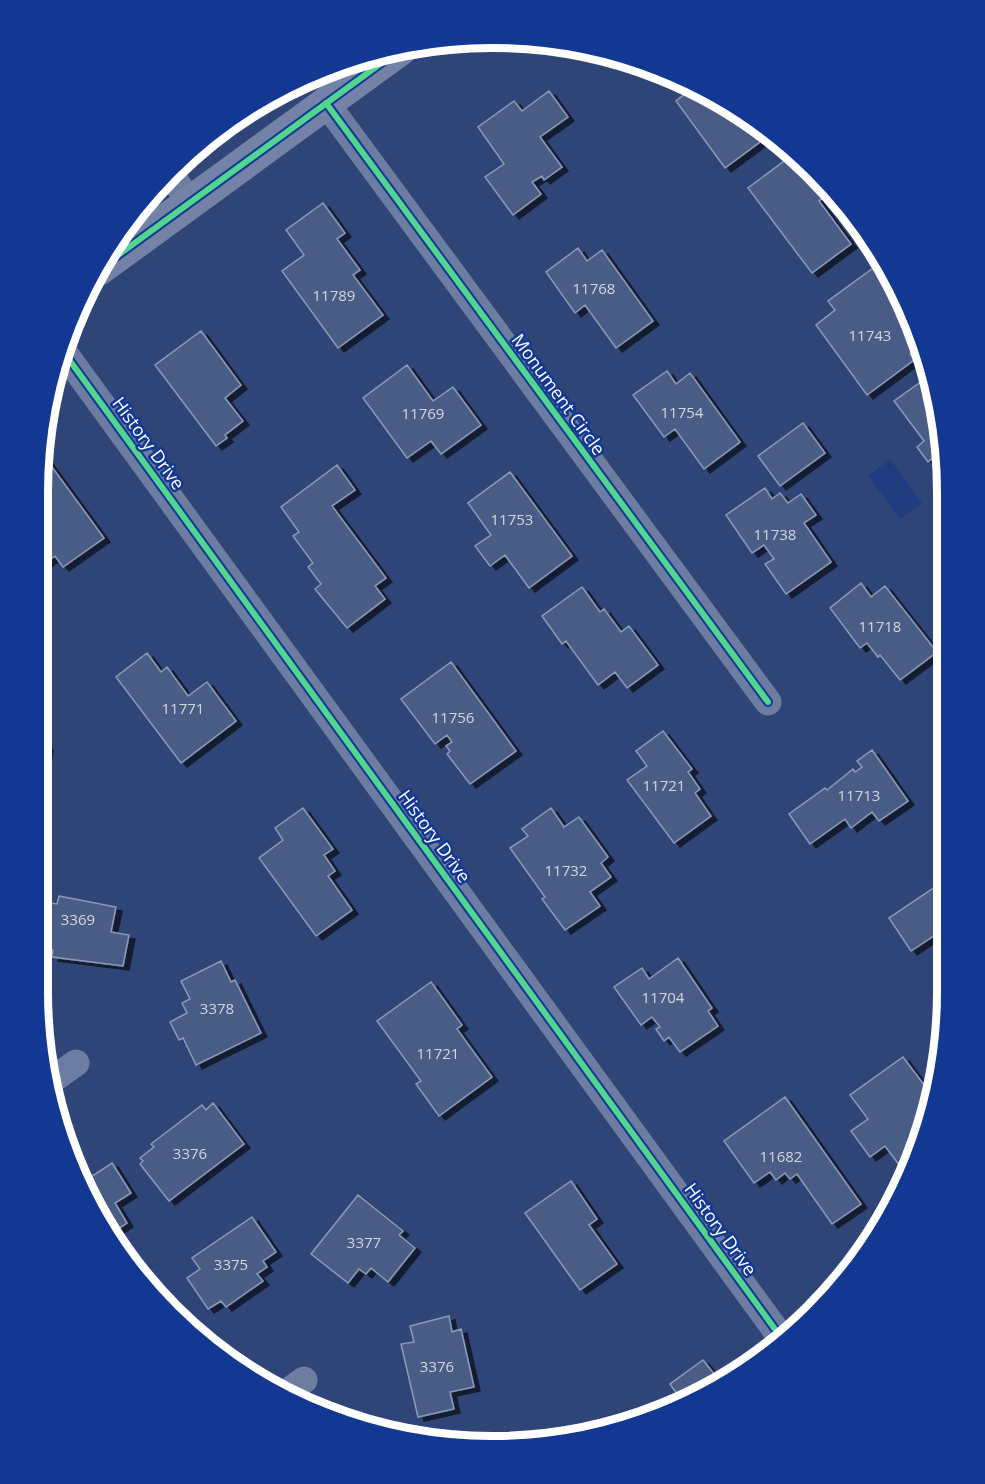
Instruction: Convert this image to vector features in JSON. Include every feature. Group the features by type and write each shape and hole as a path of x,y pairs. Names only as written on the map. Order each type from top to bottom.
{"main road":[{"path":"117,256 383,62"}],"street":[{"name":"Monument Circle","path":"326,103 768,702"},
{"path":"175,181 190,202"},
{"name":"History Drive","path":"69,359 778,1333"},
{"path":"57,1077 76,1063"}],"water":[{"path":"890,459 922,503 900,519 868,476"}],"building":[{"path":"549,91 568,117 540,137 562,167 544,180 542,176 532,182 541,194 513,215 485,177 504,164 478,127 514,101 522,111"},
{"path":"686,93 715,108 763,140 725,168 676,101"},
{"path":"787,159 825,196 819,201 851,244 812,273 748,188"},
{"path":"323,203 345,233 337,239 360,270 353,275 383,315 338,348 282,271 304,255 286,230"},
{"path":"578,248 587,261 602,250 653,321 616,348 585,305 575,313 546,272"},
{"path":"875,267 903,322 913,351 910,354 914,360 867,395 816,325 835,310 828,301"},
{"path":"201,331 241,385 225,398 243,421 225,435 227,438 216,446 155,365"},
{"path":"407,365 433,401 453,387 481,425 441,454 431,441 407,458 363,398"},
{"path":"667,371 676,384 690,373 740,442 704,469 675,429 664,437 633,395"},
{"path":"923,381 935,457 928,462 917,447 924,441 894,401"},
{"path":"803,423 825,453 780,486 758,456"},
{"path":"49,463 104,538 63,567 55,556 48,561"},
{"path":"337,465 355,490 332,506 386,578 375,586 385,599 347,628 315,589 321,584 308,567 313,563 293,536 299,532 281,507"},
{"path":"510,472 572,556 529,588 505,555 490,566 475,546 491,535 468,503"},
{"path":"765,488 772,499 780,493 788,503 801,494 816,515 804,523 831,562 786,594 765,564 774,559 764,545 752,553 726,515"},
{"path":"861,583 871,597 885,586 937,652 900,680 867,643 860,648 830,608"},
{"path":"582,587 600,612 604,609 621,632 629,626 658,665 627,688 615,672 598,685 566,641 562,644 542,616"},
{"path":"147,653 161,672 167,667 188,696 207,682 236,721 181,763 116,677"},
{"path":"451,662 516,751 470,784 447,754 450,751 446,746 452,742 447,735 435,744 401,699"},
{"path":"663,731 692,769 688,772 700,789 695,793 711,816 674,843 627,780 647,766 636,751"},
{"path":"872,750 908,801 879,821 872,812 851,828 845,819 810,844 789,814 825,788 827,790 853,769 855,772 862,767 857,761"},
{"path":"303,808 333,849 324,855 335,871 328,876 352,910 316,936 259,858 283,840 275,828"},
{"path":"551,808 564,827 579,817 608,857 601,863 611,877 590,892 600,906 565,930 542,899 545,897 510,848 528,836 522,829"},
{"path":"937,886 937,934 911,951 889,918"},
{"path":"59,896 116,907 111,932 129,935 123,966 52,957 53,950 48,949 48,902 57,904"},
{"path":"678,958 712,1008 708,1011 718,1026 680,1052 669,1037 664,1041 656,1029 660,1027 652,1017 641,1025 614,987 642,968 649,979"},
{"path":"221,961 231,982 235,980 261,1033 196,1065 183,1038 179,1040 170,1022 187,1013 182,1003 190,999 181,981"},
{"path":"431,982 462,1025 457,1029 492,1077 439,1116 416,1084 421,1081 377,1021"},
{"path":"903,1057 926,1087 922,1107 901,1167 885,1146 870,1157 851,1131 868,1119 850,1095"},
{"path":"785,1097 861,1204 832,1224 797,1174 790,1179 785,1173 776,1180 770,1172 754,1183 724,1141"},
{"path":"213,1103 244,1144 169,1201 140,1164 143,1161 140,1158 154,1147 151,1144 202,1105 206,1110"},
{"path":"112,1163 131,1193 115,1203 127,1223 118,1229 89,1178"},
{"path":"571,1181 597,1219 589,1225 617,1264 580,1290 525,1213"},
{"path":"358,1195 403,1231 399,1235 415,1248 388,1282 371,1268 366,1274 359,1269 348,1283 311,1254"},
{"path":"252,1217 276,1252 263,1261 267,1267 257,1274 263,1281 226,1307 221,1301 208,1309 187,1278 200,1269 192,1258"},
{"path":"449,1316 452,1332 461,1329 474,1387 450,1392 454,1409 418,1417 401,1344 414,1342 410,1326"},
{"path":"703,1360 715,1376 673,1397 677,1394 670,1384"}],"cycle path":[{"path":"117,256 383,62"},
{"path":"326,103 768,702"},
{"path":"69,359 778,1333"}]}
